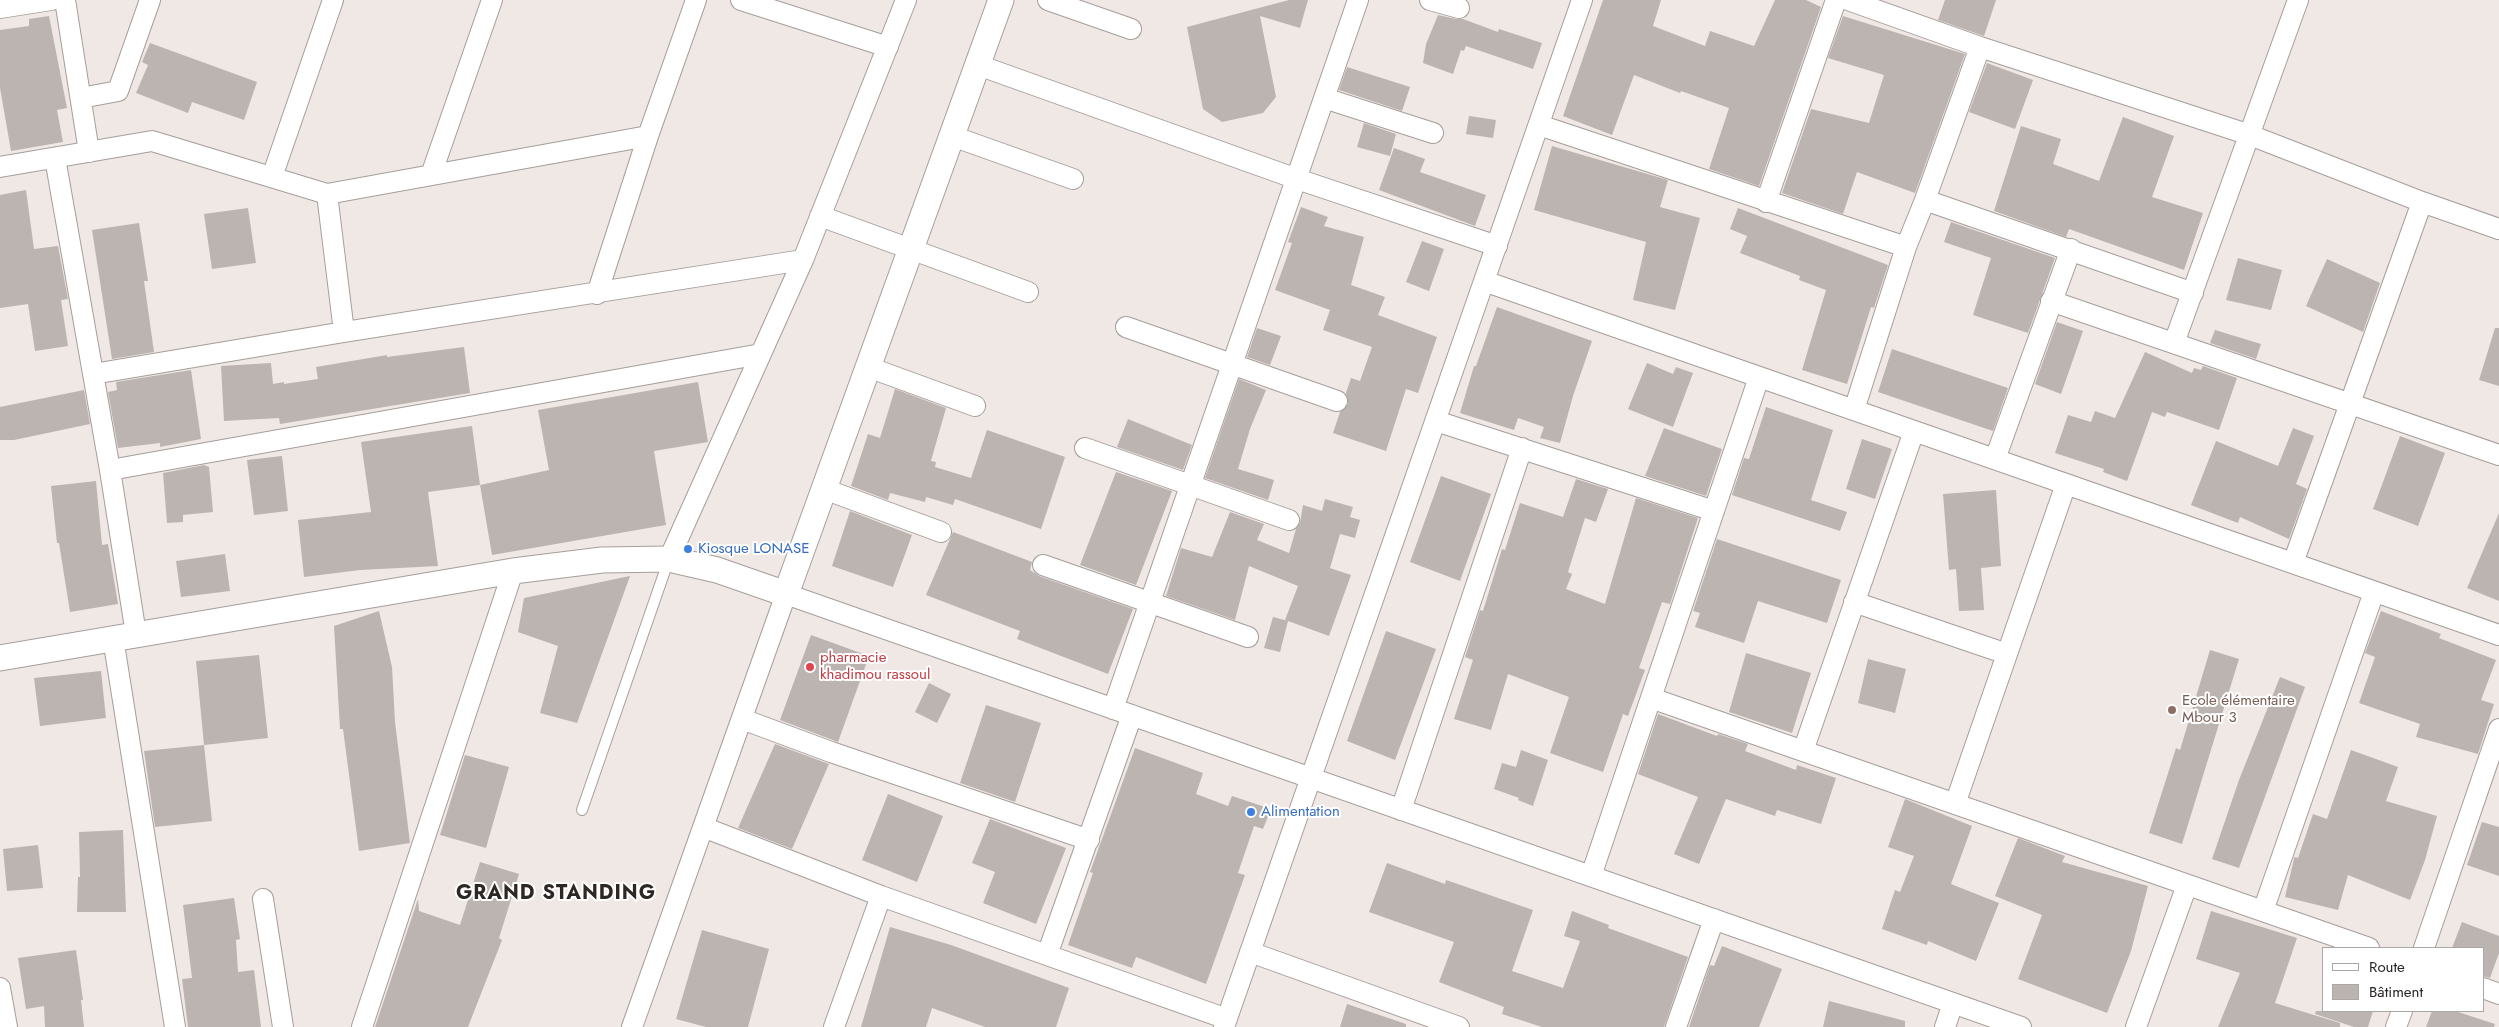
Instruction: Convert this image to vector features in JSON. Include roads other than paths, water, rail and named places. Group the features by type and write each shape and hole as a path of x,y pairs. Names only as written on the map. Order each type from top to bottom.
{"street":[{"path":"0,8 51,0"},
{"path":"65,0 89,152"},
{"path":"81,98 118,91 150,0"},
{"path":"272,177 333,0"},
{"path":"431,175 492,0"},
{"path":"597,294 648,136 696,0"},
{"path":"741,0 888,48"},
{"path":"669,559 803,260 906,0"},
{"path":"632,1027 1001,0"},
{"path":"1048,0 1131,29"},
{"path":"1113,709 1358,0"},
{"path":"1430,0 1459,8"},
{"path":"703,827 881,896 1047,955 1225,1023 1582,0"},
{"path":"1766,202 1836,0"},
{"path":"1848,0 1980,47 2250,135 2422,202 2499,229"},
{"path":"2174,343 2298,0"},
{"path":"1854,410 1906,248 1980,47"},
{"path":"978,65 1297,179 1496,246"},
{"path":"1324,98 1433,133"},
{"path":"1539,125 1906,248"},
{"path":"0,167 152,141 327,194 648,136"},
{"path":"952,136 1073,179"},
{"path":"55,158 110,470 124,636 175,1027"},
{"path":"327,194 344,332"},
{"path":"1925,200 2071,249 2193,293"},
{"path":"2293,563 2422,202"},
{"path":"820,216 1028,292"},
{"path":"1995,459 2071,249"},
{"path":"93,374 344,332 597,294 803,260"},
{"path":"1484,281 2499,635"},
{"path":"2052,301 2499,455"},
{"path":"1126,328 1337,401"},
{"path":"110,470 760,354"},
{"path":"868,367 975,406"},
{"path":"1590,876 1759,377"},
{"path":"1436,421 1714,511"},
{"path":"1803,751 1914,431"},
{"path":"1085,448 1289,520"},
{"path":"1401,810 1522,448"},
{"path":"1955,804 2066,484"},
{"path":"824,489 941,532"},
{"path":"0,658 514,571 602,560 669,559 717,570 2021,1027"},
{"path":"1043,565 1248,637"},
{"path":"362,1027 514,571"},
{"path":"2263,911 2374,592"},
{"path":"1854,602 2007,654"},
{"path":"1651,698 2366,947"},
{"path":"1047,955 1132,715"},
{"path":"742,719 831,752 1089,840"},
{"path":"2424,947 2495,753 2499,729"},
{"path":"2136,1027 2187,885"},
{"path":"834,1027 881,896"},
{"path":"263,899 284,1027"},
{"path":"1676,1027 1714,919"},
{"path":"1250,952 1424,1021 1459,1027"},
{"path":"0,988 7,1027"},
{"path":"2484,988 2499,994"},
{"path":"1945,1027 1953,1003"},
{"path":"2396,1027 2402,1012"}],"lane":[{"path":"582,810 669,559"}],"place":[{"name":"Kiosque LONASE","path":"688,549"},
{"name":"pharmacie khadimou rassoul","path":"810,667"},
{"name":"Ecole élémentaire Mbour 3","path":"2172,710"},
{"name":"Alimentation","path":"1251,812"}],"district":[{"name":"GRAND STANDING","path":"556,894"}]}
